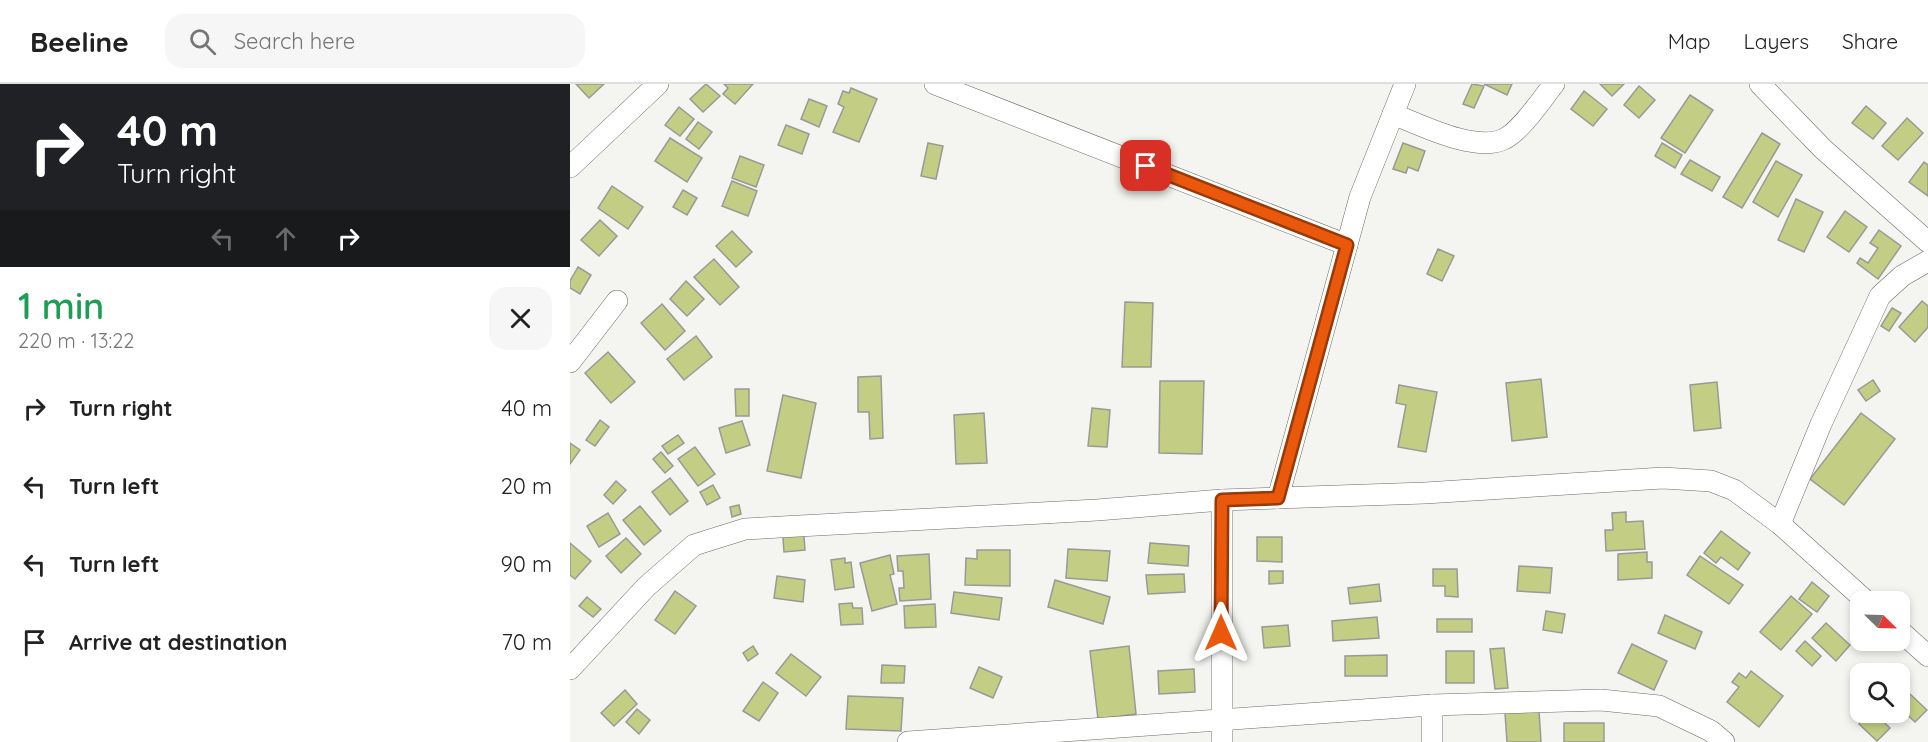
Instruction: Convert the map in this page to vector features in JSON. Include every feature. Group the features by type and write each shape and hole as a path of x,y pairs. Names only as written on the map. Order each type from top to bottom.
{"street":[{"path":"570,167 658,84"},
{"path":"935,84 1347,245"},
{"path":"1278,498 1360,197 1405,84"},
{"path":"1393,114 1456,137 1491,144 1506,139 1554,84"},
{"path":"1760,84 1823,149 1928,242"},
{"path":"1780,524 1821,424 1880,296 1902,276 1928,261"},
{"path":"570,362 617,301"},
{"path":"570,669 646,587 694,546 745,529 1097,510 1222,500 1425,493 1664,478 1711,481 1727,487 1780,524 1855,591"},
{"path":"1221,732 1222,500"},
{"path":"1910,640 1928,656"},
{"path":"908,742 1221,732 1432,705 1601,700 1659,706 1711,731 1724,742"},
{"path":"1432,705 1432,742"}],"building":[{"path":"576,84 604,84 589,98"},
{"path":"706,84 720,96 703,112 690,99"},
{"path":"724,84 753,84 735,104 723,94 728,88"},
{"path":"1472,84 1484,86 1474,108 1463,104"},
{"path":"1484,84 1512,84 1507,95"},
{"path":"1600,84 1624,84 1612,96"},
{"path":"1639,86 1655,100 1639,118 1624,105"},
{"path":"851,88 877,99 859,142 833,132 844,107 838,104 843,91 849,93"},
{"path":"1584,91 1607,109 1593,126 1571,109"},
{"path":"1690,95 1713,110 1685,153 1661,138"},
{"path":"809,99 827,106 819,127 801,119"},
{"path":"1866,106 1886,123 1873,139 1852,123"},
{"path":"679,107 694,119 680,136 665,125"},
{"path":"1907,118 1923,133 1898,160 1882,146"},
{"path":"698,122 712,132 699,149 686,139"},
{"path":"786,125 809,134 802,154 778,145"},
{"path":"1762,133 1780,144 1742,208 1723,197"},
{"path":"670,138 702,158 687,182 655,161"},
{"path":"928,143 943,146 936,179 921,176"},
{"path":"1403,143 1425,151 1418,171 1408,167 1406,173 1393,169"},
{"path":"1662,143 1682,155 1675,168 1655,156"},
{"path":"740,156 764,165 756,187 732,178"},
{"path":"1690,160 1720,177 1712,191 1681,174"},
{"path":"1776,161 1802,175 1778,217 1753,202"},
{"path":"1924,162 1928,165 1928,196 1909,182"},
{"path":"732,181 757,191 748,216 722,206"},
{"path":"612,186 643,207 628,229 598,208"},
{"path":"683,190 697,198 687,215 673,207"},
{"path":"1796,199 1823,212 1804,252 1778,240"},
{"path":"1845,211 1867,227 1849,252 1827,237"},
{"path":"600,220 617,236 599,256 581,240"},
{"path":"1879,230 1901,246 1878,279 1857,263 1860,258 1868,263 1878,248 1870,243"},
{"path":"732,231 752,252 736,267 716,246"},
{"path":"1438,249 1454,256 1442,281 1427,274"},
{"path":"714,259 739,287 720,305 694,277"},
{"path":"578,267 591,275 580,294 570,288 570,281"},
{"path":"686,281 704,299 687,316 670,299"},
{"path":"1922,301 1928,306 1928,327 1915,342 1899,327"},
{"path":"1125,302 1153,303 1151,367 1122,367"},
{"path":"662,304 685,331 665,350 641,323"},
{"path":"1892,308 1901,313 1889,331 1881,326"},
{"path":"696,336 712,357 684,380 667,359"},
{"path":"608,352 635,382 611,403 585,373"},
{"path":"881,376 883,438 870,439 869,412 858,412 858,377"},
{"path":"1541,379 1547,437 1512,441 1506,383"},
{"path":"1873,380 1880,391 1866,401 1858,390"},
{"path":"1160,381 1204,381 1202,454 1159,453"},
{"path":"1717,382 1721,428 1694,431 1690,385"},
{"path":"1399,385 1437,392 1426,452 1398,447 1406,405 1396,403"},
{"path":"735,389 749,389 749,416 736,416"},
{"path":"783,395 816,403 801,478 767,471"},
{"path":"1092,408 1110,410 1107,447 1088,446"},
{"path":"984,413 987,463 956,464 954,415"},
{"path":"1861,413 1895,439 1844,505 1810,479"},
{"path":"600,420 609,427 595,446 586,440"},
{"path":"742,421 750,445 726,453 719,428"},
{"path":"678,435 684,443 668,454 662,446"},
{"path":"570,443 580,450 570,464"},
{"path":"695,447 715,474 698,486 678,459"},
{"path":"661,452 673,466 665,473 653,459"},
{"path":"670,478 688,501 670,515 652,492"},
{"path":"616,481 626,490 613,504 604,495"},
{"path":"713,485 720,498 707,505 700,492"},
{"path":"739,505 741,514 732,517 730,507"},
{"path":"640,506 661,531 644,545 623,520"},
{"path":"1626,512 1626,522 1643,521 1645,549 1606,551 1605,530 1613,530 1612,513"},
{"path":"608,513 620,534 599,547 587,526"},
{"path":"803,523 805,550 784,552 782,525"},
{"path":"1721,531 1750,553 1738,570 1721,557 1716,563 1704,553"},
{"path":"1257,537 1282,537 1282,562 1257,561"},
{"path":"626,538 641,554 621,573 606,556"},
{"path":"570,543 591,561 575,579 570,575"},
{"path":"1150,543 1189,546 1188,566 1148,563"},
{"path":"1068,549 1110,551 1107,581 1066,578"},
{"path":"977,550 1010,550 1010,586 965,585 966,558 977,559"},
{"path":"1647,552 1647,562 1652,562 1652,578 1618,580 1618,554"},
{"path":"929,554 931,599 900,601 899,588 904,588 903,571 898,571 897,556"},
{"path":"890,555 894,574 890,575 897,604 872,611 860,563"},
{"path":"1700,556 1743,585 1729,604 1687,575"},
{"path":"845,558 845,563 851,562 854,587 835,590 831,560"},
{"path":"1519,566 1552,568 1550,593 1517,591"},
{"path":"1433,569 1457,569 1458,597 1445,596 1445,586 1433,586"},
{"path":"1269,571 1283,571 1283,583 1269,584"},
{"path":"1184,574 1185,592 1148,594 1146,575"},
{"path":"777,576 805,580 803,602 774,598"},
{"path":"1055,580 1110,597 1103,624 1048,607"},
{"path":"1812,582 1829,596 1817,612 1799,599"},
{"path":"1379,584 1381,601 1350,604 1348,588"},
{"path":"675,591 696,606 675,634 655,620"},
{"path":"954,592 1002,598 999,620 951,613"},
{"path":"1791,596 1812,614 1781,650 1760,632"},
{"path":"587,597 601,609 593,617 579,606"},
{"path":"852,603 853,608 862,608 863,624 841,625 839,604"},
{"path":"935,604 936,627 905,628 904,606"},
{"path":"1546,611 1565,614 1562,633 1543,630"},
{"path":"1665,615 1702,632 1695,649 1658,633"},
{"path":"1377,617 1379,638 1333,641 1332,621"},
{"path":"1437,619 1472,619 1472,632 1437,632"},
{"path":"1826,623 1850,645 1836,661 1812,638"},
{"path":"1288,625 1290,646 1264,648 1262,627"},
{"path":"1805,641 1821,656 1812,666 1796,651"},
{"path":"1632,644 1667,661 1654,690 1618,673"},
{"path":"753,646 758,654 748,661 743,653"},
{"path":"1129,646 1136,714 1098,719 1090,651"},
{"path":"1504,648 1508,688 1495,689 1490,649"},
{"path":"1446,651 1474,651 1474,683 1446,683"},
{"path":"791,654 821,677 806,696 776,673"},
{"path":"1387,655 1387,676 1345,676 1345,656"},
{"path":"882,665 905,666 904,683 881,683"},
{"path":"979,667 1002,677 993,698 970,688"},
{"path":"1194,669 1195,692 1159,694 1158,671"},
{"path":"1751,671 1783,696 1759,727 1727,702 1739,687 1732,682 1739,673 1746,678"},
{"path":"763,682 778,693 759,721 743,711"},
{"path":"625,690 637,704 614,726 601,713"},
{"path":"1910,694 1927,710 1915,722 1910,717"},
{"path":"848,696 903,698 901,731 846,729"},
{"path":"637,709 650,720 639,734 626,722"},
{"path":"1539,711 1541,742 1507,742 1505,713"},
{"path":"1564,723 1604,723 1604,742 1564,742"},
{"path":"1885,723 1890,728 1877,741 1859,724"}],"route":[{"path":"1146,166 1347,245 1301,421 1278,498 1222,500 1221,633"}]}
